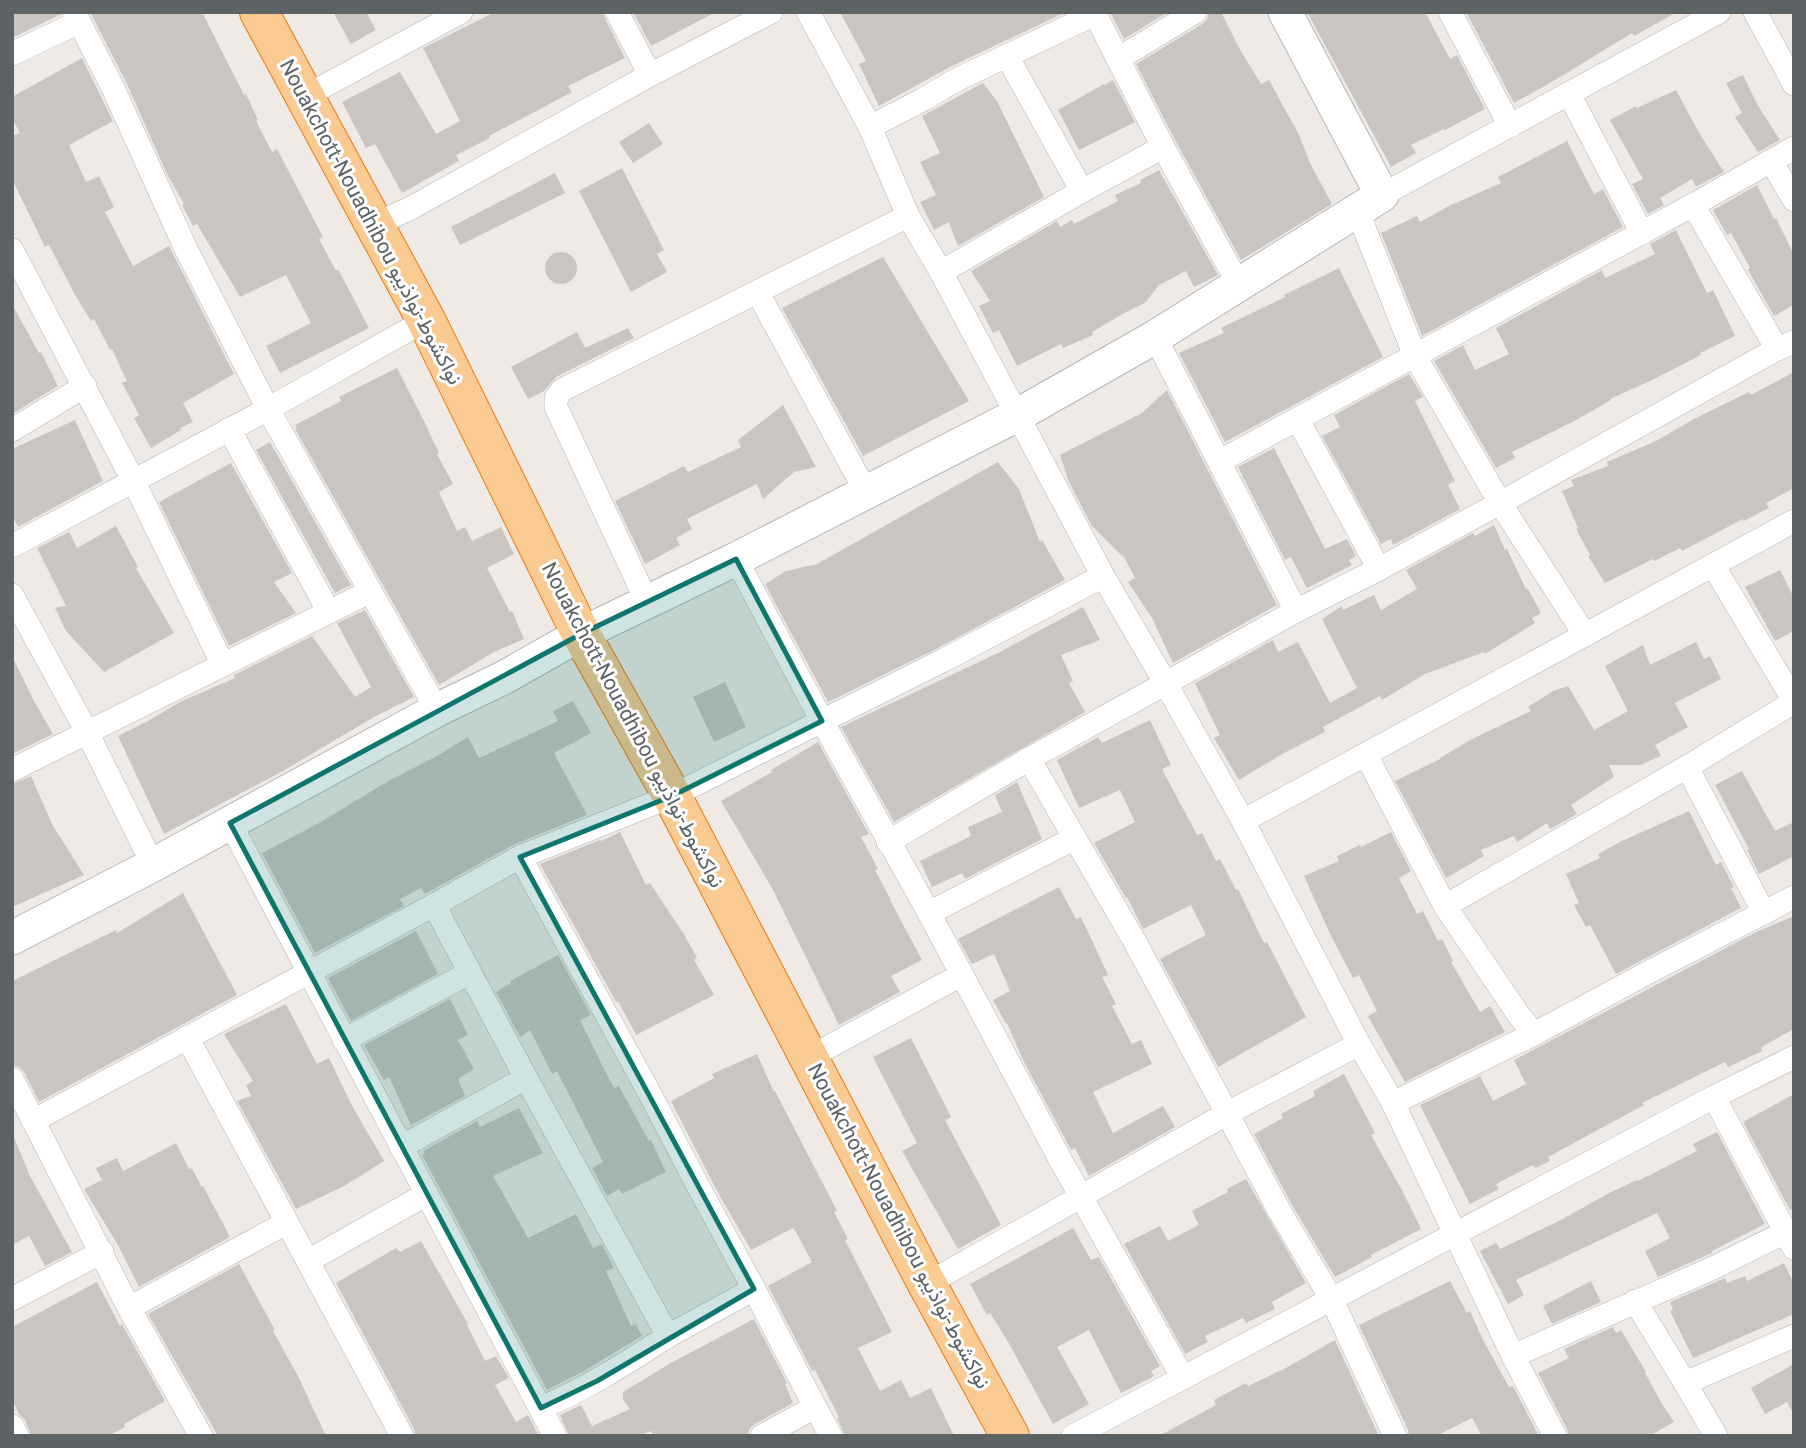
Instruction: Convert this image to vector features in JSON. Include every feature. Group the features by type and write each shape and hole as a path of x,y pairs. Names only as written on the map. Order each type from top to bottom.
{"highway":[{"name":"Nouakchott-Nouadhibou نواكشوط-نواذيبو","path":"259,12 426,320 581,634 672,796 927,1284 1010,1436"}],"street":[{"path":"617,12 650,75"},
{"path":"374,225 411,208 650,75 771,12"},
{"path":"808,12 870,127 908,216 941,272 1103,576 1243,821 1359,1044 1393,1103 1513,1356 1555,1436"},
{"path":"1118,59 1195,12"},
{"path":"1285,12 1369,203 1415,356 1500,503 1585,635"},
{"path":"1450,12 1510,126"},
{"path":"12,938 153,865 437,710 505,677 581,634 736,559 1017,414 1155,337 1369,203 1719,12"},
{"path":"1755,12 1794,84"},
{"path":"870,127 956,80 1095,13 1163,147 1239,285"},
{"path":"304,97 453,14"},
{"path":"12,54 76,17 113,88 186,249 268,409 437,710"},
{"path":"1007,56 1082,191"},
{"path":"1569,94 1642,233"},
{"path":"941,272 1163,147"},
{"path":"1220,461 1794,148"},
{"path":"1771,161 1794,200"},
{"path":"888,842 1029,759 1296,611 1500,503 1785,345 1693,205"},
{"path":"648,602 556,407 556,398 562,390 908,216"},
{"path":"12,250 134,482 223,665"},
{"path":"758,293 866,492"},
{"path":"12,546 268,409 426,320"},
{"path":"1155,337 1296,611"},
{"path":"12,430 85,386"},
{"path":"1298,420 1378,569"},
{"path":"229,429 329,612"},
{"path":"1243,821 1794,521"},
{"path":"736,559 929,913 1060,1161 1182,1378"},
{"path":"1445,906 1686,767 1794,701 1713,565"},
{"path":"33,1121 520,857 672,796 942,661 1103,576"},
{"path":"12,770 369,592"},
{"path":"12,595 87,732 153,865"},
{"path":"1366,755 1445,906 1534,1034"},
{"path":"1029,759 1135,942 1280,1212 1332,1300 1395,1436"},
{"path":"1686,767 1764,912"},
{"path":"230,823 555,1436"},
{"path":"929,913 1075,838"},
{"path":"520,857 831,1436"},
{"path":"1393,1103 1534,1034 1794,897"},
{"path":"434,905 668,1336"},
{"path":"344,1040 468,972"},
{"path":"810,1057 961,975"},
{"path":"187,1037 402,1436"},
{"path":"927,1284 1228,1113 1359,1044"},
{"path":"1073,1436 1794,1057"},
{"path":"401,1147 526,1078"},
{"path":"12,1079 129,1308 201,1436"},
{"path":"1513,1356 1713,1268 1790,1240 1714,1097"},
{"path":"308,1261 427,1194"},
{"path":"129,1308 286,1223"},
{"path":"12,1299 102,1252"},
{"path":"541,1408 597,1381 668,1336 754,1289"},
{"path":"1635,1301 1716,1436"},
{"path":"1685,1382 1794,1336"},
{"path":"762,1436 815,1407"},
{"path":"12,1426 17,1436"}],"highlighted area":[{"path":"736,559 822,721 672,796 520,857 754,1289 597,1381 541,1408 230,823 581,634"}],"building":[{"path":"12,12 60,12 61,14 12,38"},
{"path":"90,12 202,12 244,95 246,94 272,152 277,149 323,237 319,239 369,328 280,373 266,346 311,323 286,275 240,297 197,224 193,226"},
{"path":"333,12 366,12 376,30 351,44"},
{"path":"495,12 603,12 625,58 568,86 572,92 456,155 459,161 402,193 375,144 366,148 342,102 400,72 436,134 460,121 423,48"},
{"path":"633,12 716,12 651,46"},
{"path":"840,12 1066,12 950,67 879,106 859,64 866,61"},
{"path":"1110,12 1168,12 1124,39"},
{"path":"1209,12 1221,12 1261,84 1269,80 1332,204 1241,260 1136,64 1202,24"},
{"path":"1307,12 1425,12 1450,59 1457,55 1485,109 1411,145 1416,153 1391,167"},
{"path":"1466,12 1677,12 1634,36 1632,33 1514,103"},
{"path":"82,58 113,121 69,145 86,182 99,176 114,207 105,212 133,266 169,246 234,374 183,403 193,422 151,448 134,418 139,415 122,383 127,381 112,349 110,350 94,319 91,321 74,293 49,245 45,247 12,179 12,136 20,133 12,118 12,97"},
{"path":"1743,75 1757,104 1780,140 1758,152 1735,117 1742,113 1726,83"},
{"path":"1113,80 1135,122 1079,150 1058,110"},
{"path":"983,83 997,101 1044,197 958,246 949,222 934,230 920,202 936,195 920,162 940,153 922,116"},
{"path":"1676,90 1724,172 1696,187 1692,179 1660,198 1664,205 1648,214 1632,184 1643,179 1610,120"},
{"path":"649,123 663,144 633,163 619,142"},
{"path":"1567,141 1594,194 1603,189 1623,227 1422,336 1381,233 1417,216 1420,222 1501,183 1498,177"},
{"path":"622,168 664,250 657,254 667,272 631,292 579,191"},
{"path":"1159,170 1218,275 1194,287 1186,271 1159,285 1145,303 1092,332 1093,335 1063,348 1061,344 1017,366 999,330 993,333 979,306 990,301 971,271 1057,221 1060,227 1072,220 1074,224 1118,201 1115,195 1141,183 1140,180"},
{"path":"555,173 565,193 460,245 451,227"},
{"path":"1757,185 1794,255 1794,305 1774,316 1731,233 1727,235 1713,210"},
{"path":"1676,230 1707,293 1713,290 1735,336 1512,452 1515,458 1496,468 1434,361 1463,345 1475,370 1509,354 1496,328 1602,270 1605,278 1655,254 1650,244"},
{"path":"561,252 572,257 577,268 572,279 561,284 550,279 545,268 550,257"},
{"path":"883,257 969,401 863,456 782,308"},
{"path":"1339,268 1383,357 1225,442 1179,353 1224,333 1221,328"},
{"path":"12,304 58,386 12,414"},
{"path":"628,328 634,338 556,377 544,391 528,399 511,367 577,332 585,348"},
{"path":"397,368 453,484 439,492 457,531 465,527 472,541 501,527 514,554 487,568 510,612 512,611 524,639 494,652 439,685 295,429 295,425 341,401 339,397"},
{"path":"1794,372 1794,488 1766,503 1769,508 1744,521 1743,519 1682,551 1680,548 1654,561 1653,559 1605,583 1588,556 1590,555 1576,529 1578,528 1562,491 1574,486 1571,480 1608,466 1607,462 1656,441 1694,419 1749,392 1751,395"},
{"path":"1409,374 1423,397 1415,401 1455,481 1448,485 1460,509 1393,545 1391,539 1381,544 1322,436 1340,427 1334,415"},
{"path":"1167,390 1277,605 1173,663 1152,618 1128,582 1135,578 1123,555 1092,526 1069,482 1060,455 1142,413"},
{"path":"783,405 816,467 794,472 763,499 757,484 687,519 692,529 676,538 680,545 645,564 615,501 684,466 688,472 741,447 738,440"},
{"path":"75,420 103,481 18,527 12,515 12,449"},
{"path":"270,442 351,585 335,593 256,450"},
{"path":"1274,448 1325,549 1347,539 1356,556 1349,560 1352,565 1307,588 1291,557 1285,560 1238,467"},
{"path":"998,462 1019,489 1040,542 1042,540 1065,580 936,649 828,702 765,584 786,571 817,564"},
{"path":"231,463 292,573 274,582 296,613 229,646 159,502"},
{"path":"1494,525 1541,613 1532,618 1535,623 1485,654 1484,652 1425,674 1382,700 1380,696 1323,727 1325,732 1239,780 1214,738 1220,735 1195,683 1273,640 1278,652 1298,642 1330,703 1357,688 1322,619 1342,606 1343,610 1374,595 1381,610 1417,589 1406,570 1473,533 1475,536"},
{"path":"116,526 138,567 136,568 174,633 104,672 66,631 55,608 66,606 37,548 69,532 77,548"},
{"path":"1780,570 1794,598 1794,631 1775,641 1745,587"},
{"path":"1083,607 1100,640 1061,655 1073,681 1069,683 1085,712 894,822 841,727 1000,652"},
{"path":"365,610 414,697 164,834 118,736 312,636 355,697 371,687 337,623"},
{"path":"1696,642 1704,659 1710,656 1721,679 1675,703 1688,727 1655,745 1661,756 1640,765 1609,765 1614,777 1571,805 1577,814 1550,829 1547,823 1517,842 1514,836 1481,850 1484,856 1446,878 1395,781 1531,711 1528,707 1553,691 1568,686 1594,730 1628,711 1605,666 1643,645 1650,665"},
{"path":"12,656 53,734 12,754"},
{"path":"725,682 746,727 714,742 693,697"},
{"path":"573,701 591,733 554,753 587,815 513,845 425,894 421,888 400,899 404,906 315,953 262,853 468,737 479,758 558,721 553,711"},
{"path":"1150,720 1171,765 1162,769 1197,835 1202,833 1216,861 1220,859 1236,890 1238,889 1264,943 1267,942 1306,1017 1218,1067 1160,959 1206,935 1191,905 1143,929 1094,843 1135,822 1120,790 1079,808 1057,760 1098,737 1102,743"},
{"path":"818,742 869,834 861,837 878,869 875,870 922,960 891,976 900,992 839,1025 773,890 721,801"},
{"path":"1742,771 1775,831 1794,822 1794,856 1759,874 1747,850 1749,849 1715,785"},
{"path":"31,776 53,826 84,875 12,907 12,784"},
{"path":"1017,782 1042,839 965,879 962,873 932,887 920,861 971,836 968,827 1002,812 995,795"},
{"path":"1689,811 1716,865 1721,862 1741,908 1616,974 1590,925 1586,927 1574,905 1579,903 1566,874 1600,858 1598,854 1622,841"},
{"path":"620,832 646,885 650,883 685,936 697,958 694,960 714,995 636,1035 540,864"},
{"path":"1391,832 1411,871 1399,878 1417,914 1423,911 1438,941 1442,939 1453,961 1451,962 1480,1012 1490,1006 1505,1032 1405,1082 1368,1016 1377,1011 1359,975 1353,978 1304,876 1339,861 1337,856"},
{"path":"1059,887 1076,919 1081,917 1108,975 1102,977 1116,1004 1112,1006 1132,1044 1141,1040 1152,1064 1093,1092 1113,1133 1163,1106 1175,1127 1089,1176 1075,1148 1071,1150 993,1000 1010,991 994,954 972,964 958,939"},
{"path":"183,893 237,995 39,1102 24,1072 12,1065 12,981 116,930 117,933"},
{"path":"1794,916 1794,1029 1761,1047 1762,1051 1728,1067 1725,1062 1642,1103 1644,1105 1548,1157 1550,1161 1535,1168 1533,1165 1496,1184 1499,1189 1470,1204 1420,1105 1480,1076 1493,1101 1526,1084 1514,1060 1756,932"},
{"path":"416,931 438,974 351,1021 328,978"},
{"path":"558,955 591,1015 580,1020 603,1067 614,1088 619,1086 649,1141 651,1140 666,1172 622,1194 619,1189 607,1196 592,1168 603,1162 557,1071 552,1074 530,1030 520,1037 496,992 511,983 510,981"},
{"path":"450,999 468,1035 458,1040 474,1069 458,1079 465,1096 411,1125 389,1077 384,1080 364,1045"},
{"path":"286,1004 317,1064 329,1058 351,1104 384,1161 344,1186 296,1209 237,1101 251,1096 246,1085 253,1081 224,1034"},
{"path":"911,1038 951,1117 945,1120 1001,1225 958,1249 902,1151 917,1143 873,1057"},
{"path":"757,1054 774,1092 837,1211 834,1212 848,1239 845,1240 892,1332 858,1348 880,1391 901,1380 910,1398 931,1388 954,1436 845,1436 837,1418 839,1417 815,1370 812,1371 768,1286 812,1262 793,1228 751,1250 717,1191 671,1101 714,1078 712,1074"},
{"path":"1344,1074 1375,1133 1371,1135 1421,1229 1335,1277 1254,1134 1283,1118 1281,1114 1315,1096 1313,1091"},
{"path":"1794,1094 1794,1208 1790,1210 1743,1122"},
{"path":"519,1108 543,1153 493,1176 528,1238 576,1214 593,1248 602,1244 614,1268 606,1271 631,1326 636,1324 642,1336 547,1390 422,1155 425,1153 423,1151 477,1121 480,1127"},
{"path":"1717,1132 1765,1224 1712,1253 1658,1277 1645,1251 1670,1238 1657,1213 1516,1280 1524,1295 1508,1304 1480,1251 1496,1243 1500,1249 1559,1221 1611,1192 1697,1151 1693,1144"},
{"path":"13,1135 30,1176 72,1252 45,1266 29,1236 12,1245"},
{"path":"176,1143 230,1237 139,1287 119,1247 84,1189 102,1180 96,1168 117,1158 123,1171"},
{"path":"1246,1179 1306,1283 1272,1302 1275,1309 1246,1323 1243,1318 1205,1336 1208,1342 1185,1354 1124,1244 1160,1226 1168,1241 1199,1225 1192,1211"},
{"path":"1073,1228 1091,1260 1099,1257 1160,1366 1151,1371 1154,1376 1121,1393 1089,1330 1057,1347 1089,1404 1053,1424 1007,1340 990,1313 987,1315 970,1284"},
{"path":"421,1241 468,1324 485,1361 496,1356 509,1378 495,1385 516,1422 528,1415 539,1436 416,1436 336,1283 396,1248 400,1252"},
{"path":"1784,1263 1794,1284 1794,1314 1693,1358 1670,1311 1673,1310 1670,1302 1725,1278 1727,1283 1745,1276 1747,1281"},
{"path":"239,1264 275,1330 273,1331 326,1436 218,1436 148,1314"},
{"path":"1450,1281 1467,1313 1470,1311 1483,1340 1509,1387 1513,1386 1539,1436 1482,1436 1472,1418 1436,1436 1409,1436 1359,1325"},
{"path":"1591,1281 1601,1302 1552,1324 1543,1306"},
{"path":"97,1282 165,1401 108,1436 31,1436 12,1399 12,1327"},
{"path":"754,1319 787,1383 785,1384 793,1403 755,1424 745,1436 654,1436 651,1431 639,1436 569,1436 560,1415 581,1405 592,1426 630,1409 623,1399 623,1392"},
{"path":"1613,1327 1616,1333 1621,1330 1674,1422 1649,1436 1569,1436 1538,1373 1569,1358 1564,1349"},
{"path":"1335,1340 1379,1436 1159,1436 1216,1405 1214,1400 1246,1383 1248,1386 1284,1369"},
{"path":"1794,1364 1794,1415 1787,1402 1765,1414 1751,1388"}]}
